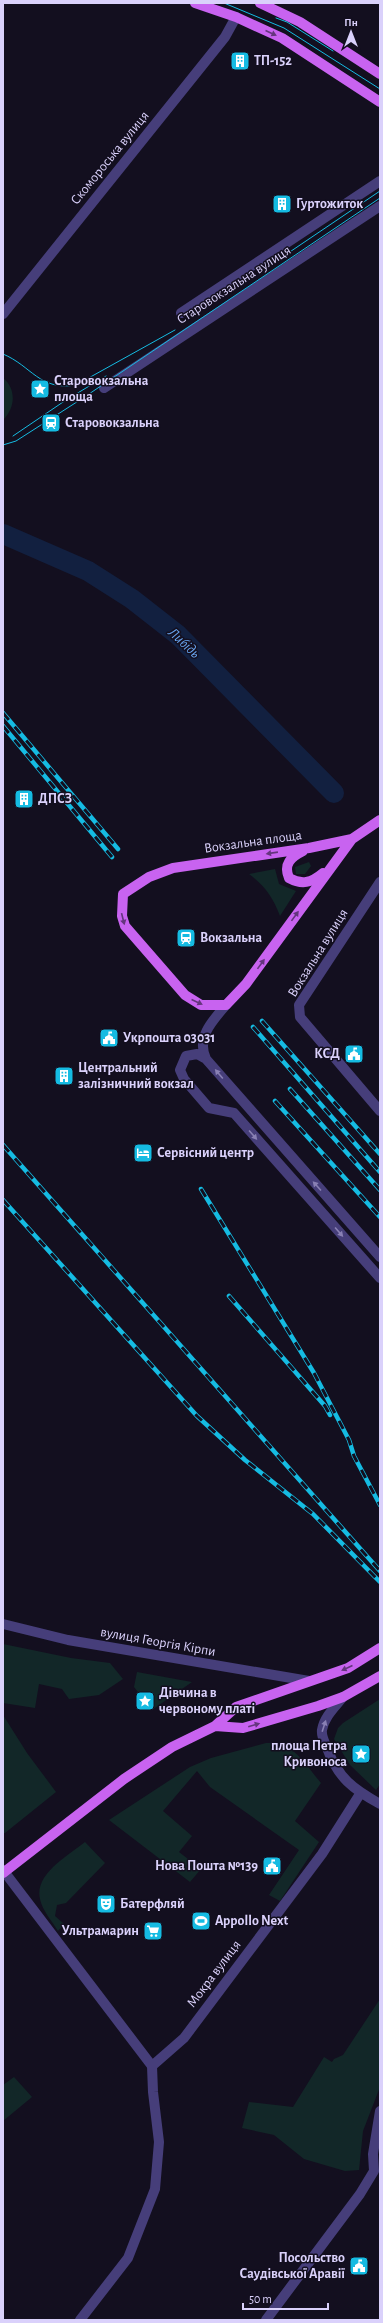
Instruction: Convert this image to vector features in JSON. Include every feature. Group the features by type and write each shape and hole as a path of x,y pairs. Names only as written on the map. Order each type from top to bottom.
{"main road":[{"path":"195,3 236,17 282,38 380,102"},
{"path":"260,3 300,22 380,74"},
{"path":"223,1009 246,984 352,838 380,820"},
{"name":"Вокзальна площа","path":"223,1009 201,1005 185,995 125,926 122,916 123,894 149,877 173,868 309,848 352,838"},
{"path":"309,848 293,856 287,864 286,872 289,878 304,884 315,880 329,869"},
{"path":"4,1872 124,1780 172,1747 216,1726 236,1707 348,1668 380,1648"},
{"path":"216,1726 243,1728 343,1697 380,1676"}],"street":[{"name":"Скомороська вулиця","path":"3,314 225,37 236,17"},
{"name":"Старовокзальна вулиця","path":"181,313 380,181"},
{"name":"Старовокзальна вулиця","path":"104,388 380,206"},
{"name":"Вокзальна вулиця","path":"380,882 314,982 299,1006 299,1011 300,1017 380,1111"},
{"path":"223,1009 209,1026 202,1042 202,1051 206,1059 380,1257"},
{"path":"206,1059 197,1054 186,1056 180,1065 181,1075 209,1108 234,1113 380,1278"},
{"path":"225,1110 234,1098 231,1088"},
{"name":"вулиця Георгія Кірпи","path":"3,1624 68,1640 309,1681"},
{"path":"343,1697 326,1718 322,1732 333,1764 344,1779 360,1794 380,1804"},
{"name":"Мокра вулиця","path":"152,2066 184,2038 322,1854 360,1794"},
{"path":"4,1872 152,2066 152,2092 159,2142 155,2189 128,2258 80,2320"},
{"path":"266,2320 360,2194 374,2171 373,2154 380,2111"}],"green space":[{"path":"3,378 11,388 13,399 10,410 3,420"},
{"path":"309,862 311,866 305,874 296,874 295,867"},
{"path":"275,869 279,884 296,891 280,916 268,892 249,874"},
{"path":"3,1644 71,1658 110,1663 123,1679 99,1695 69,1699 62,1689 39,1684 35,1708 3,1703"},
{"path":"137,1672 192,1682 152,1710 134,1687"},
{"name":"площа Петра Кривоноса","path":"380,1699 380,1784 376,1790 350,1765 334,1739 338,1728 343,1723"},
{"path":"3,1715 27,1753 56,1792 5,1833 3,1833"},
{"path":"266,1743 276,1743 284,1746 298,1755 321,1783 295,1821 319,1842 280,1901 269,1895 299,1850 210,1787 197,1771 163,1811 192,1836 179,1852 201,1869 190,1882 109,1820 190,1767 211,1758"},
{"path":"85,1842 105,1863 66,1903 57,1905 55,1916 64,1924 58,1931 43,1907 40,1899 42,1881 54,1866"},
{"path":"380,1999 380,2087 363,2131 359,2170 345,2171 304,2159 274,2135 242,2128 249,2102 293,2107 324,2057 332,2062 334,2059 343,2055"},
{"path":"14,2077 32,2097 3,2121 3,2085"}],"waterway":[{"name":"Либідь","path":"3,534 88,571 132,599 178,635 334,793"}],"tram line":[{"path":"224,3 284,28 380,89"},
{"path":"276,18 287,22 333,51"},
{"path":"269,266 380,191"},
{"path":"3,445 16,441 83,398 380,198"},
{"path":"3,354 13,359 44,381 63,386 76,385 175,330"},
{"path":"13,436 66,400 106,376"}],"railway":[{"path":"3,713 118,849"},
{"path":"3,726 112,857"},
{"path":"262,1021 380,1154"},
{"path":"253,1027 380,1172"},
{"path":"290,1089 380,1190"},
{"path":"275,1101 380,1217"},
{"path":"3,1145 380,1571"},
{"path":"201,1189 314,1373 349,1440 354,1456 380,1505"},
{"path":"3,1200 197,1416 245,1460 313,1514 380,1582"},
{"path":"229,1296 325,1406 330,1415"}],"place":[{"name":"ТП-152","path":"240,61"},
{"name":"Гуртожиток","path":"282,204"},
{"name":"Старовокзальна площа","path":"40,389"},
{"name":"Старовокзальна","path":"51,423"},
{"name":"ДПСЗ","path":"24,799"},
{"name":"Вокзальна","path":"186,938"},
{"name":"Укрпошта 03031","path":"109,1038"},
{"name":"КСД","path":"354,1054"},
{"name":"Центральний залізничний вокзал","path":"64,1076"},
{"name":"Сервісний центр","path":"143,1153"},
{"name":"Дівчина в червоному платі","path":"145,1701"},
{"name":"площа Петра Кривоноса","path":"361,1754"},
{"name":"Нова Пошта №139","path":"272,1866"},
{"name":"Батерфляй","path":"106,1904"},
{"name":"Appollo Next","path":"201,1921"},
{"name":"Ультрамарин","path":"153,1931"},
{"name":"Посольство Саудівської Аравії","path":"359,2266"}]}
